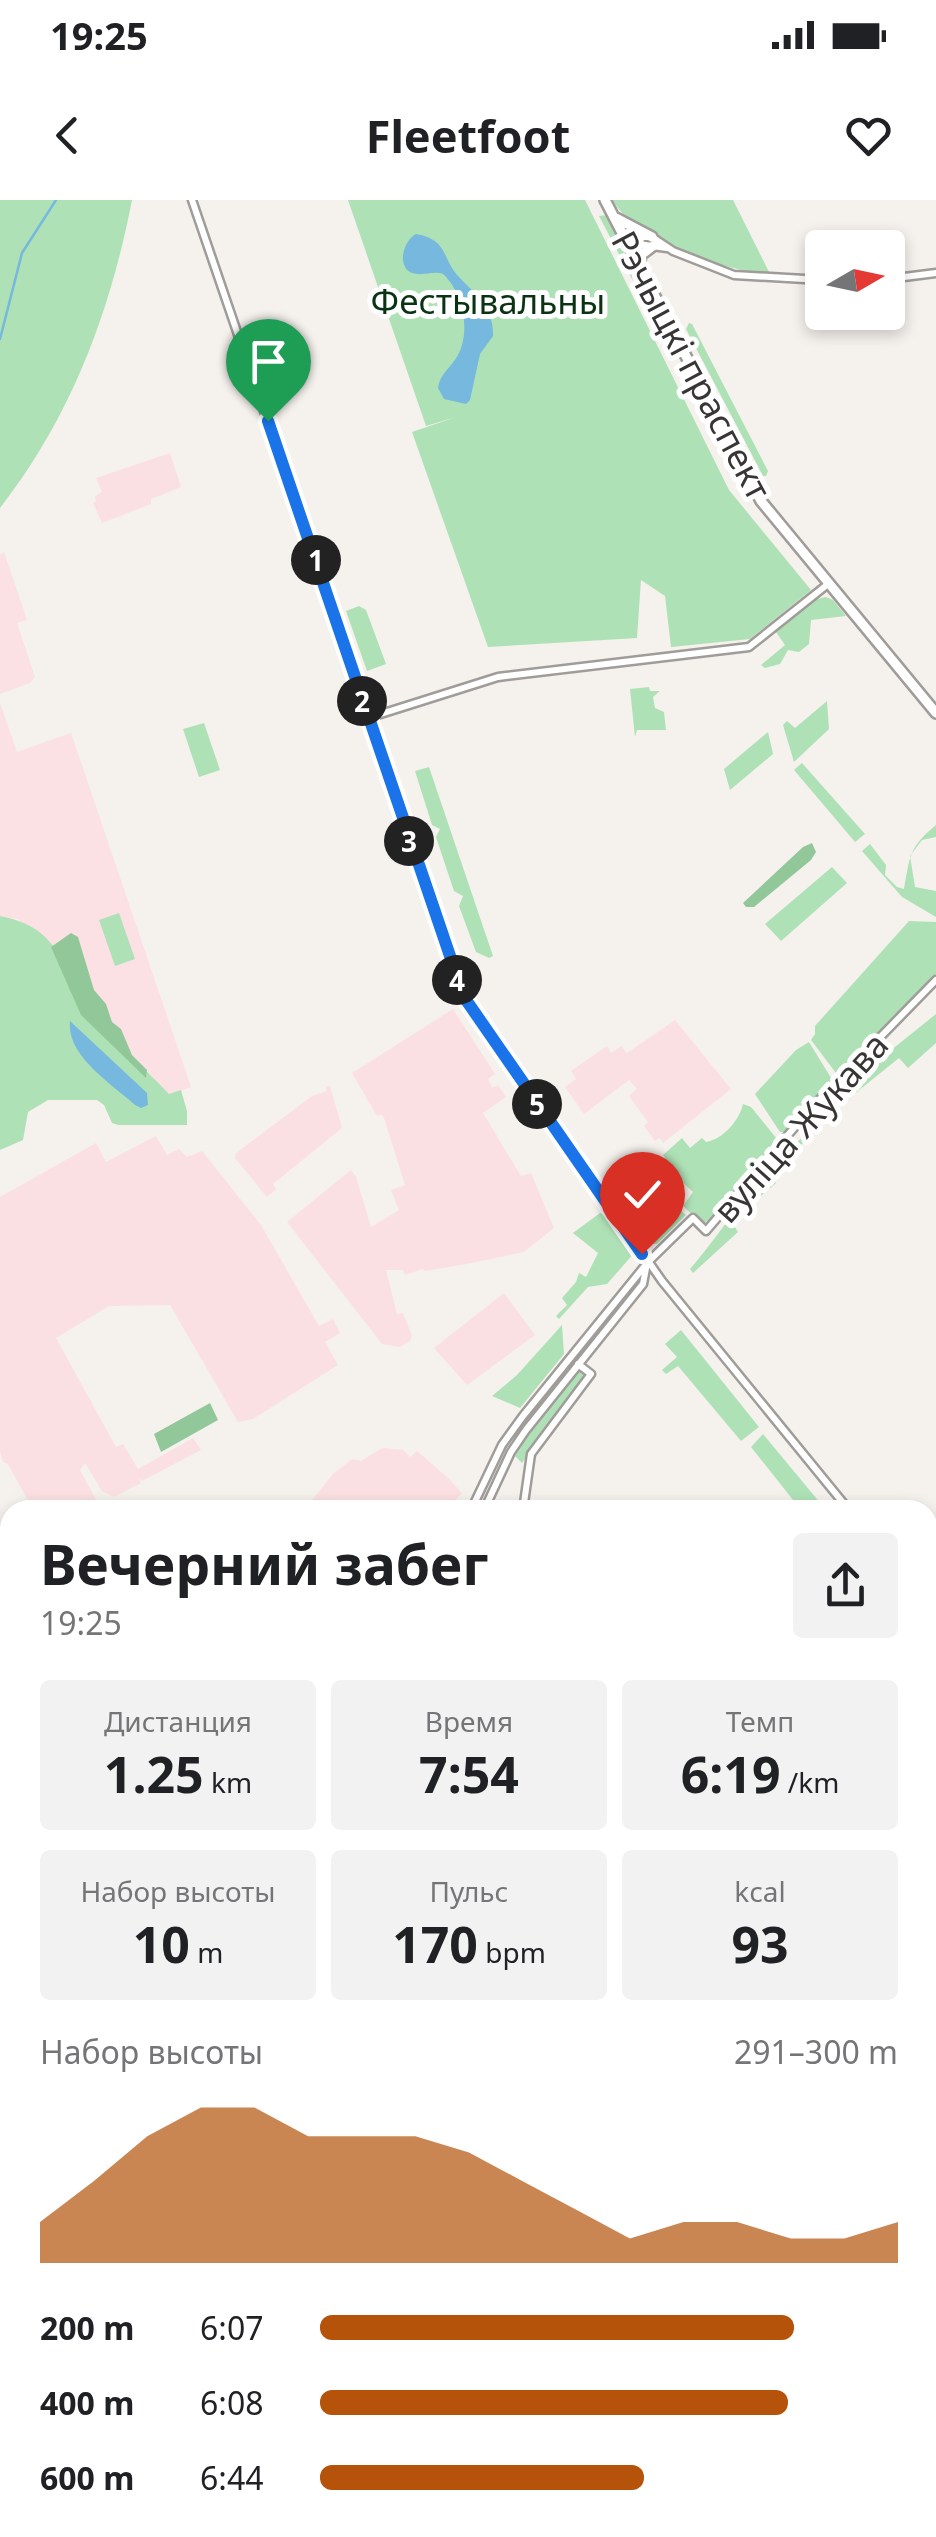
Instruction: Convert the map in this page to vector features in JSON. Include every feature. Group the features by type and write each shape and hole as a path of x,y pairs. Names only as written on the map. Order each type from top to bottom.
{"main road":[{"path":"192,200 464,997 648,1262 841,1500"},
{"name":"Рэчыцкі праспект","path":"605,200 752,488 936,712"},
{"path":"614,216 653,242 734,275 805,279"},
{"path":"628,243 653,242"},
{"path":"640,269 640,255 653,242"},
{"path":"905,277 936,274"},
{"path":"368,718 494,678 749,647 828,584"},
{"name":"вуліца Жукава","path":"476,1500 502,1445 648,1262 693,1218 706,1231 811,1108 936,980"},
{"path":"489,1500 511,1452 642,1284 648,1262"},
{"path":"642,1284 661,1279"},
{"path":"525,1500 532,1454 591,1374 578,1364"},
{"path":"554,1378 555,1384 561,1385"},
{"path":"502,1445 510,1444 511,1452"}],"shaded area":[{"path":"170,453 181,487 151,499 151,504 102,523 93,503 102,492 96,478"},
{"path":"4,552 27,620 17,623 35,677 30,683 0,694 0,555"},
{"path":"0,703 17,752 71,733 191,1087 169,1095 92,1011 18,919 0,916"},
{"path":"453,1009 495,1074 488,1079 492,1088 498,1085 506,1097 483,1113 521,1176 531,1173 554,1228 524,1252 405,1275 403,1270 386,1270 397,1314 403,1313 412,1336 400,1347 382,1344 287,1222 351,1170 371,1227 399,1210 391,1190 405,1185 384,1118 381,1114 377,1116 352,1073"},
{"path":"675,1020 731,1089 663,1143 660,1138 655,1141 644,1126 648,1122 629,1096 637,1089 629,1080 584,1114 565,1087 576,1079 571,1071 607,1046 611,1053 621,1046 627,1053"},
{"path":"330,1086 342,1128 273,1184 276,1189 267,1197 235,1158 236,1153"},
{"path":"156,1136 167,1155 179,1149 187,1157 202,1151 261,1225 319,1326 333,1319 340,1333 325,1342 338,1365 253,1419 238,1422 170,1305 109,1306 56,1338 116,1447 123,1444 138,1469 193,1438 201,1450 142,1481 139,1478 141,1483 114,1497 102,1491 85,1463 80,1470 96,1500 28,1500 0,1451 0,1197 96,1143 106,1162"},
{"path":"504,1293 535,1335 467,1385 434,1348"},
{"path":"382,1448 403,1450 410,1457 417,1451 462,1493 456,1500 312,1500 333,1474 352,1459 361,1461"}],"green space":[{"path":"0,200 132,200 112,283 84,362 47,437 0,508"},
{"name":"Фестывальны","path":"348,200 585,200 729,490 811,590 750,639 671,647 665,596 641,580 637,638 488,647 412,432 456,417 426,426"},
{"path":"612,200 733,200 770,274 730,267 683,251 640,228"},
{"path":"607,215 678,354 673,357 599,216"},
{"path":"689,323 768,471 766,476 686,329"},
{"path":"826,597 846,616 811,620 809,644 799,652 788,650 780,664 765,668 761,665 785,645 776,632 817,599"},
{"path":"359,606 366,610 386,664 367,671 346,611"},
{"path":"649,687 650,691 660,691 653,697 655,708 664,712 666,730 637,730 635,737 630,689"},
{"path":"827,701 829,729 794,762 783,725 787,721 795,728"},
{"path":"204,723 220,770 199,777 183,729"},
{"path":"768,732 773,754 730,790 724,769"},
{"path":"802,763 865,834 855,842 794,770"},
{"path":"429,767 493,956 489,958 476,952 459,906 463,896 454,891 436,837 440,829 432,825 415,771"},
{"path":"936,825 936,837 922,840 912,853 920,840"},
{"path":"812,843 816,852 811,860 754,907 746,907 743,903"},
{"path":"870,844 886,865 885,875 904,889 910,858 915,887 936,891 936,917 902,897 862,851"},
{"path":"832,867 847,883 781,941 765,924"},
{"path":"119,913 135,959 115,966 99,920"},
{"path":"0,916 37,930 49,941 82,997 111,1034 169,1094 181,1090 187,1125 118,1125 112,1123 104,1105 97,1100 48,1100 28,1112 23,1140 0,1150"},
{"path":"909,921 936,922 936,977 844,1070 836,1073 811,1040 815,1026"},
{"path":"71,933 78,937 94,990 106,1004 112,1022 121,1029 132,1055 147,1070 146,1078 81,1015 51,947"},
{"path":"936,1014 936,1043 908,1068 899,1058 853,1095 848,1090 875,1063"},
{"path":"809,1042 833,1081 786,1132 780,1132 755,1094 796,1050"},
{"path":"743,1104 751,1107 777,1139 777,1145 714,1217 702,1224 683,1206 693,1192 680,1180 665,1198 686,1215 657,1244 652,1244 612,1187 620,1185 631,1190 645,1184 658,1191 671,1178 672,1168 663,1155 682,1138 690,1148 702,1138 706,1142 719,1137 735,1122"},
{"path":"817,1120 823,1126 770,1172 776,1183 731,1221 738,1232 693,1273 690,1269 744,1200"},
{"path":"600,1213 610,1215 635,1252 607,1284 588,1287 559,1319 556,1316 567,1305 562,1298 579,1273 586,1277 598,1253 573,1233"},
{"path":"562,1325 564,1354 520,1408 492,1396 517,1375"},
{"path":"681,1330 759,1427 741,1441 678,1366 666,1374 662,1370 677,1357 665,1344"},
{"path":"578,1371 584,1371 585,1377 522,1463 515,1456"},
{"path":"210,1403 218,1420 161,1452 154,1434"},
{"path":"763,1434 818,1500 793,1500 751,1447"}],"water":[{"path":"416,234 439,245 453,270 483,303 493,326 493,336 480,354 466,404 444,399 438,388 462,345 460,301 443,274 417,274 406,268 404,249"},
{"path":"70,1021 147,1093 148,1105 135,1105 92,1068 75,1046"}],"waterway":[{"path":"0,339 22,253 56,200"}],"route":[{"path":"268,421 464,997 642,1254"}]}
